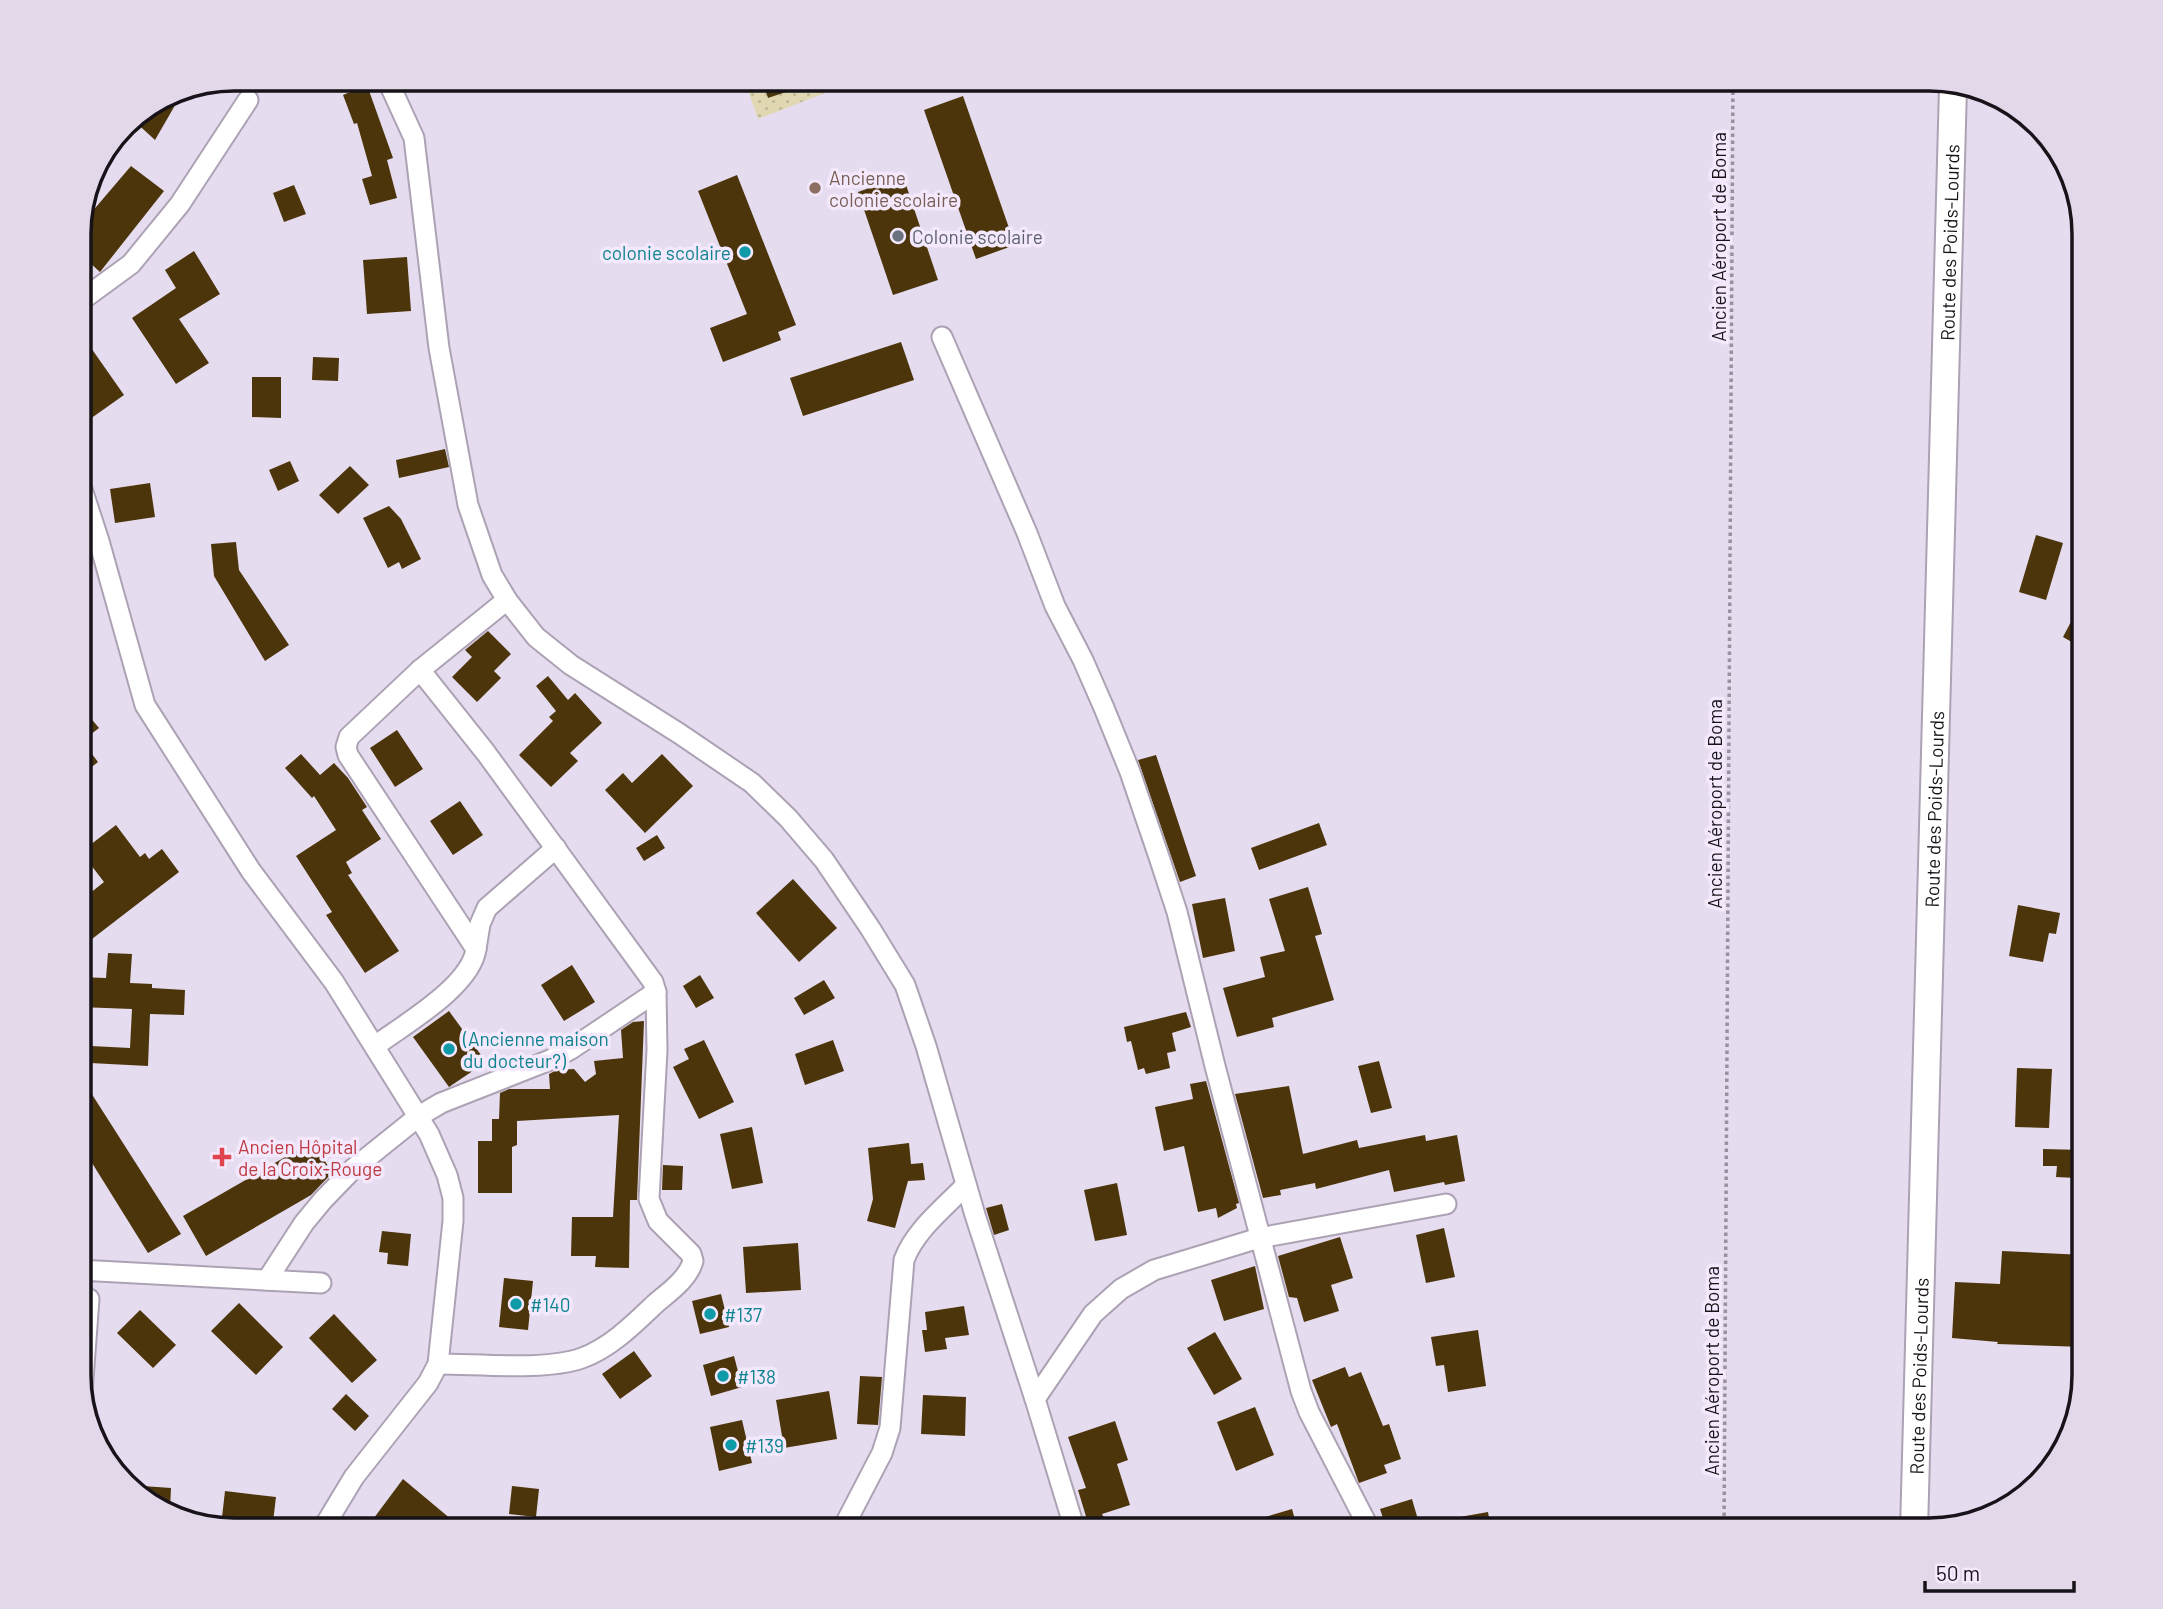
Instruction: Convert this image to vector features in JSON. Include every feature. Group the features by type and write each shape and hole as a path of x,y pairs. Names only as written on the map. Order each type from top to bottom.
{"street":[{"path":"392,91 414,138 439,348 468,505 481,550 492,575 507,600 536,637 571,666 752,783 788,818 824,860 870,928 905,985 926,1046 1071,1518"},
{"name":"Route des Poids-Lourds","path":"1914,1518 1953,93"},
{"path":"91,293 131,264 180,204 248,100"},
{"path":"942,337 1027,533 1055,606 1083,660 1130,772 1177,912 1259,1238 1301,1391 1309,1412 1364,1518"},
{"path":"91,517 145,705 251,872 334,982 419,1116 447,1175 453,1198 438,1364 428,1383 354,1477 330,1518"},
{"path":"476,949 348,755 346,747 349,737 420,670 507,600"},
{"path":"420,670 486,753 653,982 656,992 657,1050 649,1199 658,1221 691,1254 693,1261 683,1279 634,1324 605,1346 584,1357 559,1364 438,1364"},
{"path":"375,1046 450,990 467,973 474,962 480,924 487,908 556,848"},
{"path":"267,1280 323,1199 353,1169 419,1116 461,1095 550,1060 656,992"},
{"path":"848,1518 882,1453 890,1428 904,1261 908,1248 967,1185"},
{"path":"1035,1399 1093,1314 1121,1289 1154,1270 1259,1238 1446,1204"},
{"path":"91,1271 321,1283"}],"path":[{"name":"Ancien Aéroport de Boma","path":"1724,1518 1733,91"}],"sand":[{"path":"748,91 830,91 758,119"}],"building":[{"path":"353,91 369,91 393,158 387,160 397,198 370,205 362,179 372,176 357,123 354,124 343,95"},
{"path":"766,91 789,91 768,98"},
{"path":"963,96 1015,245 976,259 924,110"},
{"path":"176,103 155,140 140,126"},
{"path":"131,166 164,191 100,272 91,264 93,210"},
{"name":"colonie scolaire","path":"737,175 796,325 778,332 781,340 723,362 710,328 747,314 698,191"},
{"name":"Colonie scolaire","path":"903,176 938,280 893,295 858,192"},
{"path":"294,185 306,214 284,222 273,193"},
{"path":"194,251 220,294 179,319 209,363 176,384 132,318 176,288 165,270"},
{"path":"407,257 411,311 367,314 363,260"},
{"path":"901,342 914,380 803,416 790,378"},
{"path":"91,348 124,395 91,418"},
{"path":"313,357 339,358 338,381 312,380"},
{"path":"252,377 281,377 281,418 252,417"},
{"path":"445,449 449,467 399,478 396,460"},
{"path":"290,461 299,481 278,491 269,470"},
{"path":"350,466 369,485 338,514 319,495"},
{"path":"150,483 155,517 115,523 110,489"},
{"path":"389,506 401,519 421,559 402,569 399,562 388,568 363,518"},
{"path":"2036,535 2063,543 2046,600 2019,592"},
{"path":"236,542 239,570 289,645 265,661 214,576 211,544"},
{"path":"2072,620 2072,642 2063,637"},
{"path":"488,631 511,654 494,671 501,678 477,702 452,677 472,657 465,650"},
{"path":"548,676 568,700 575,693 602,723 570,753 578,761 551,787 519,755 553,721 549,717 556,711 536,686"},
{"path":"91,718 99,728 91,734"},
{"path":"397,730 423,769 395,787 370,748"},
{"path":"91,753 98,762 91,768"},
{"path":"301,754 320,775 334,763 348,778 367,807 362,810 381,839 346,862 352,873 348,875 399,951 365,973 326,915 332,912 296,856 336,830 314,796 312,798 285,768"},
{"path":"662,754 693,786 645,833 605,790 623,773 632,783"},
{"path":"1156,755 1196,876 1180,882 1138,760"},
{"path":"460,801 483,835 453,855 430,821"},
{"path":"1319,823 1327,845 1259,870 1251,848"},
{"path":"116,825 140,857 145,853 149,859 162,849 179,872 91,940 91,892 104,882 91,865 91,844"},
{"path":"657,835 665,848 644,861 636,848"},
{"path":"793,879 837,928 799,962 756,913"},
{"path":"1308,887 1322,934 1315,936 1334,1000 1272,1018 1274,1027 1237,1037 1223,988 1265,977 1260,957 1285,951 1269,899"},
{"path":"1225,898 1235,951 1203,958 1192,904"},
{"path":"2018,905 2060,913 2056,934 2049,933 2043,962 2009,956"},
{"path":"108,953 132,954 130,983 152,984 152,988 185,990 184,1015 150,1014 148,1066 91,1063 91,1046 130,1048 132,1009 91,1007 91,977 106,978"},
{"path":"572,965 595,1002 564,1021 541,985"},
{"path":"700,975 714,998 696,1008 683,986"},
{"path":"824,980 835,998 804,1015 794,998"},
{"name":"(Ancienne maison du docteur?)","path":"449,1011 486,1062 449,1087 413,1037"},
{"path":"1186,1012 1191,1027 1172,1033 1176,1051 1167,1053 1170,1068 1146,1074 1144,1068 1138,1070 1131,1041 1127,1042 1124,1027"},
{"path":"644,1021 637,1200 630,1200 629,1268 595,1267 596,1256 571,1256 572,1217 613,1217 619,1115 517,1121 517,1145 512,1147 512,1193 478,1193 478,1141 492,1141 492,1119 499,1119 500,1093 509,1089 550,1089 549,1074 557,1070 574,1069 585,1082 596,1074 594,1061 623,1058 621,1030 633,1022"},
{"path":"704,1040 734,1102 699,1119 673,1067 689,1059 684,1049"},
{"path":"833,1040 844,1071 805,1085 795,1054"},
{"path":"1379,1061 1392,1108 1371,1113 1358,1066"},
{"path":"2017,1068 2052,1069 2049,1128 2015,1127"},
{"path":"1206,1081 1239,1203 1236,1204 1237,1208 1218,1218 1216,1208 1198,1212 1184,1146 1164,1151 1155,1107 1193,1099 1190,1084"},
{"path":"1289,1086 1303,1154 1357,1140 1359,1148 1425,1135 1426,1141 1457,1135 1465,1181 1445,1185 1444,1182 1394,1192 1389,1170 1316,1189 1315,1183 1280,1190 1281,1195 1263,1198 1235,1094"},
{"path":"91,1093 181,1234 148,1253 91,1161"},
{"path":"752,1127 763,1183 732,1189 720,1134"},
{"path":"313,1141 332,1173 311,1195 206,1256 183,1216"},
{"path":"909,1143 911,1164 923,1163 925,1180 908,1181 895,1228 867,1221 873,1199 868,1148"},
{"path":"2043,1149 2072,1150 2072,1178 2056,1177 2057,1166 2043,1166"},
{"path":"663,1165 683,1166 682,1190 662,1190"},
{"path":"1117,1183 1127,1235 1095,1241 1084,1190"},
{"path":"1002,1204 1009,1230 994,1235 986,1208"},
{"path":"1444,1228 1455,1277 1426,1283 1416,1235"},
{"path":"382,1231 411,1234 408,1266 387,1264 388,1253 379,1252"},
{"path":"1340,1237 1353,1278 1331,1285 1339,1311 1304,1322 1297,1298 1289,1297 1278,1256"},
{"path":"798,1243 801,1290 746,1293 743,1247"},
{"path":"2002,1251 2072,1254 2072,1347 1997,1344 1998,1342 1952,1338 1955,1282 2000,1284"},
{"path":"1255,1266 1264,1309 1224,1321 1211,1280"},
{"name":"#140","path":"504,1278 533,1281 528,1330 499,1327"},
{"name":"#137","path":"721,1294 729,1327 700,1334 692,1301"},
{"path":"239,1303 283,1347 256,1375 211,1331"},
{"path":"964,1306 969,1335 945,1338 947,1349 925,1352 922,1330 927,1330 925,1312"},
{"path":"140,1310 176,1345 153,1368 117,1333"},
{"path":"334,1314 377,1360 352,1383 309,1338"},
{"path":"1478,1330 1486,1386 1448,1392 1444,1365 1436,1366 1431,1337"},
{"path":"1215,1332 1242,1379 1214,1395 1187,1348"},
{"path":"634,1351 652,1376 620,1399 602,1374"},
{"name":"#138","path":"734,1356 742,1387 711,1396 703,1365"},
{"path":"1345,1367 1349,1377 1361,1372 1383,1426 1389,1424 1401,1459 1384,1465 1387,1473 1359,1483 1337,1424 1331,1427 1312,1380"},
{"path":"860,1376 882,1377 878,1425 857,1424"},
{"path":"829,1391 837,1439 784,1448 776,1400"},
{"path":"346,1394 369,1416 355,1431 332,1409"},
{"path":"923,1395 966,1397 965,1436 921,1434"},
{"path":"1255,1407 1274,1455 1236,1471 1217,1422"},
{"name":"#139","path":"742,1420 752,1463 719,1471 710,1427"},
{"path":"1115,1421 1128,1460 1117,1464 1130,1505 1102,1514 1104,1518 1086,1518 1078,1490 1086,1488 1068,1437"},
{"path":"403,1479 450,1518 374,1518"},
{"path":"144,1486 171,1488 170,1503"},
{"path":"512,1486 539,1489 536,1517 509,1514"},
{"path":"225,1491 276,1497 273,1518 222,1517"},
{"path":"1412,1499 1418,1518 1383,1518 1380,1509"},
{"path":"1292,1509 1295,1518 1262,1518"},
{"path":"1488,1512 1489,1518 1454,1518"}],"place":[{"name":"Ancienne colonie scolaire","path":"815,188"},
{"name":"Colonie scolaire","path":"898,236"},
{"name":"colonie scolaire","path":"745,252"},
{"name":"(Ancienne maison du docteur?)","path":"449,1049"},
{"name":"Ancien Hôpital de la Croix-Rouge","path":"222,1157"},
{"name":"#140","path":"516,1304"},
{"name":"#137","path":"710,1314"},
{"name":"#138","path":"723,1376"},
{"name":"#139","path":"731,1445"}]}
